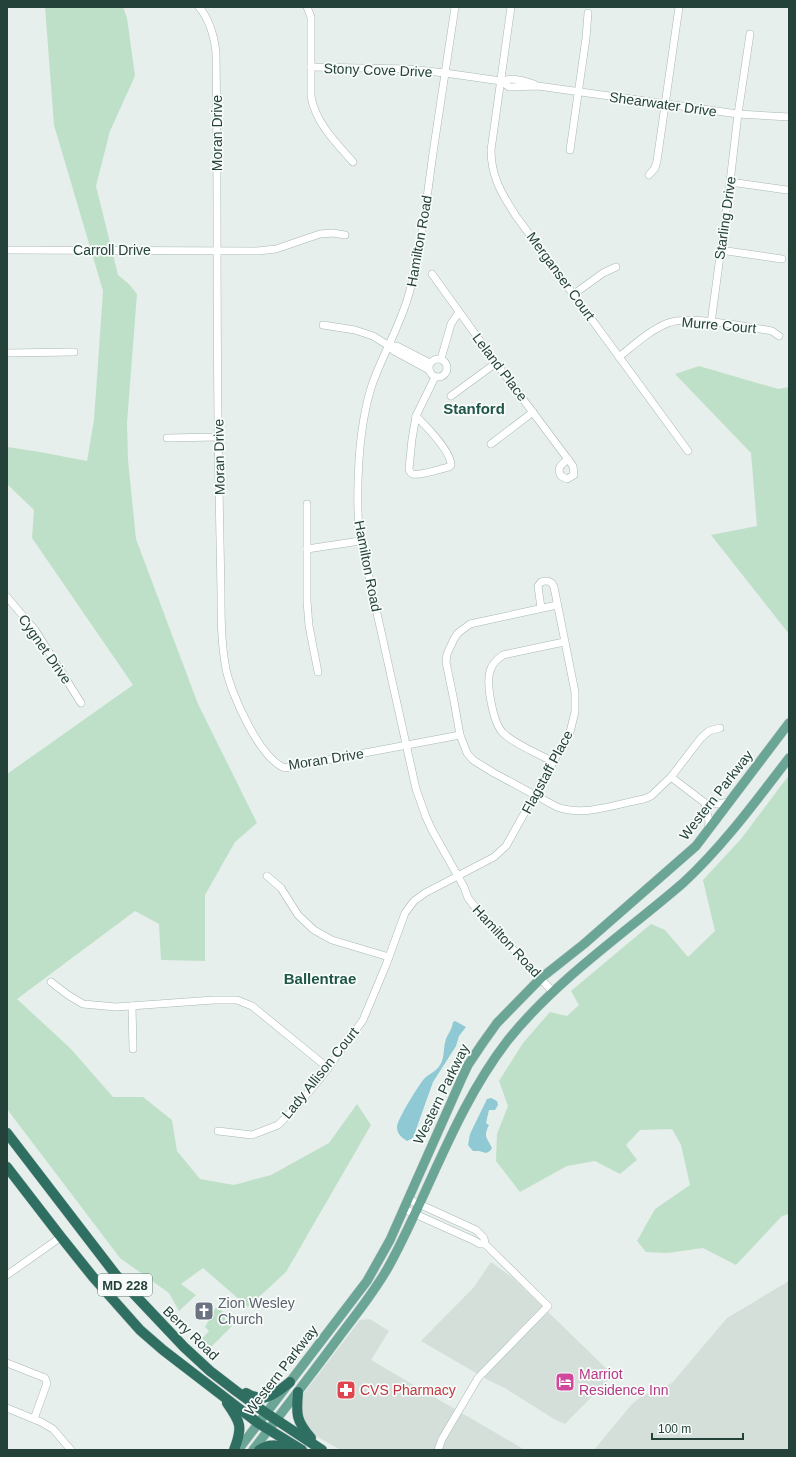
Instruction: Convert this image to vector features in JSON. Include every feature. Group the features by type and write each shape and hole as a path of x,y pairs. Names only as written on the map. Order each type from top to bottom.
{"highway":[{"name":"Berry Road","path":"7,1133 116,1275 184,1347 222,1380 266,1413 321,1449"},
{"name":"Berry Road","path":"7,1167 60,1237 140,1330 258,1423 302,1450"},
{"path":"222,1380 253,1397 260,1398 274,1394 290,1382"},
{"path":"298,1392 296,1411 300,1423 303,1429 321,1449"},
{"path":"222,1395 240,1424 240,1430 234,1450"},
{"path":"260,1450 266,1446 276,1445 293,1450"}],"main road":[{"name":"Western Parkway","path":"238,1450 367,1281 383,1254 454,1093 468,1065 497,1023 541,978 584,944 696,846 789,723"},
{"name":"Western Parkway","path":"253,1450 376,1287 400,1245 484,1073 509,1039 531,1013 553,992 683,882 710,856 789,758"}],"street":[{"name":"Moran Drive","path":"199,7 206,17 212,31 216,52 218,437 222,626 227,670 238,704 254,735 273,760 285,768 460,735"},
{"path":"307,7 311,17 310,96 312,105 316,115 336,143 353,162"},
{"name":"Hamilton Road","path":"455,7 425,210 412,284 405,306 373,384 364,421 357,506 360,541 416,790 426,817 458,875 468,898 483,917 553,992"},
{"name":"Merganser Court","path":"511,7 491,150 491,164 496,181 516,216 688,451"},
{"path":"650,175 655,168 657,161 678,7"},
{"path":"570,150 588,13"},
{"name":"Starling Drive","path":"711,322 750,34"},
{"name":"Stony Cove Drive","path":"311,67 378,68 445,73"},
{"name":"Shearwater Drive","path":"445,73 501,81 512,79 538,86 738,114 789,117"},
{"path":"730,182 787,190"},
{"name":"Carroll Drive","path":"7,250 276,250 320,234 333,233 345,235"},
{"path":"720,250 782,259"},
{"path":"574,294 603,273 616,267"},
{"name":"Leland Place","path":"432,274 568,459"},
{"path":"441,359 451,324 459,312"},
{"name":"Murre Court","path":"619,357 656,329 668,323 683,320 711,322 772,331 779,336"},
{"path":"323,325 364,333 389,346 394,351 429,367"},
{"path":"7,353 74,352"},
{"path":"434,359 441,359 447,366 446,373 441,377 435,377 430,374 429,367 434,359"},
{"path":"451,396 496,363"},
{"path":"416,416 431,431 448,454 451,461 449,467 414,474 409,469 411,441 416,416 435,377"},
{"path":"491,444 533,412"},
{"path":"167,438 218,437"},
{"path":"307,504 307,603 309,626 318,672"},
{"path":"307,549 360,541"},
{"name":"Flagstaff Place","path":"458,875 494,856 502,850 509,841 570,732 575,710 574,692 553,584 548,581 541,582 538,586 541,608"},
{"name":"Cygnet Drive","path":"7,597 35,630 81,703"},
{"path":"557,605 477,622 464,628 454,639 447,654 446,662 460,735 466,751 473,760 494,773 568,811 580,811 651,796 671,777 701,738 709,731 720,728"},
{"path":"553,762 506,736 499,729 496,722 488,677 490,669 496,660 503,655 564,642"},
{"path":"671,777 705,803 718,804 729,802"},
{"path":"705,803 709,822 708,830"},
{"name":"Lady Allison Court","path":"218,1131 252,1135 278,1125 296,1107 328,1068 363,1020 405,913 414,901 425,893 458,875"},
{"path":"267,876 281,888 298,915 314,930 332,940 389,957"},
{"path":"51,982 83,1004 116,1007 214,1000 238,1000 252,1006 328,1068"},
{"path":"132,1006 133,1049"},
{"path":"408,1199 476,1230 484,1238 484,1244"},
{"path":"404,1208 480,1244 484,1244 548,1306 478,1378 442,1439 438,1450"},
{"path":"7,1275 60,1237"},
{"path":"7,1363 45,1378 47,1383 34,1419"},
{"path":"7,1408 34,1419 53,1429 71,1450"}],"shaded area":[{"path":"491,1262 513,1278 613,1375 565,1424 554,1419 505,1388 488,1380 421,1341 474,1287"},
{"path":"789,1281 789,1450 594,1450 632,1404 642,1396 672,1383 727,1318"},
{"path":"370,1319 389,1331 371,1360 525,1450 341,1450 307,1431 301,1419 301,1397 360,1320"}],"green space":[{"path":"45,7 123,7 127,18 135,76 110,131 96,186 118,275 129,284 137,294 127,423 128,460 136,539 198,704 257,823 235,842 205,895 205,961 161,960 159,924 135,911 17,999 71,1049 113,1097 143,1097 172,1120 177,1151 200,1179 234,1185 271,1175 329,1143 357,1104 371,1125 286,1272 248,1307 203,1268 181,1284 196,1295 179,1311 169,1293 120,1258 7,1109 7,774 133,685 32,538 34,510 7,484 7,447 87,461 94,420 103,291 54,125"},
{"path":"699,366 778,389 789,387 789,634 711,535 757,526 751,453 675,374"},
{"path":"789,775 789,1214 782,1216 736,1265 703,1248 667,1253 646,1252 637,1241 655,1209 690,1185 681,1145 672,1129 640,1130 626,1145 637,1160 620,1174 595,1161 567,1166 520,1192 496,1161 497,1134 508,1106 499,1081 523,1043 550,1012 567,1016 579,1005 571,991 651,924 665,930 688,957 715,931 703,880 741,839"},
{"path":"216,1307 237,1321 209,1349 200,1341 209,1331 205,1327"}],"water":[{"path":"455,1021 466,1027 459,1036 456,1046 433,1082 413,1138 407,1141 399,1134 397,1129 400,1118 421,1083 442,1062 444,1045 453,1022"},
{"path":"491,1098 497,1101 498,1105 495,1110 489,1110 486,1123 489,1125 486,1132 486,1137 492,1148 486,1153 473,1151 468,1145 470,1134 487,1099"}],"place":[{"name":"Zion Wesley Church","path":"204,1311"},
{"name":"Marriot Residence Inn","path":"565,1382"},
{"name":"CVS Pharmacy","path":"346,1390"}],"district":[{"name":"Stanford","path":"474,408"},
{"name":"Ballentrae","path":"320,978"}]}
